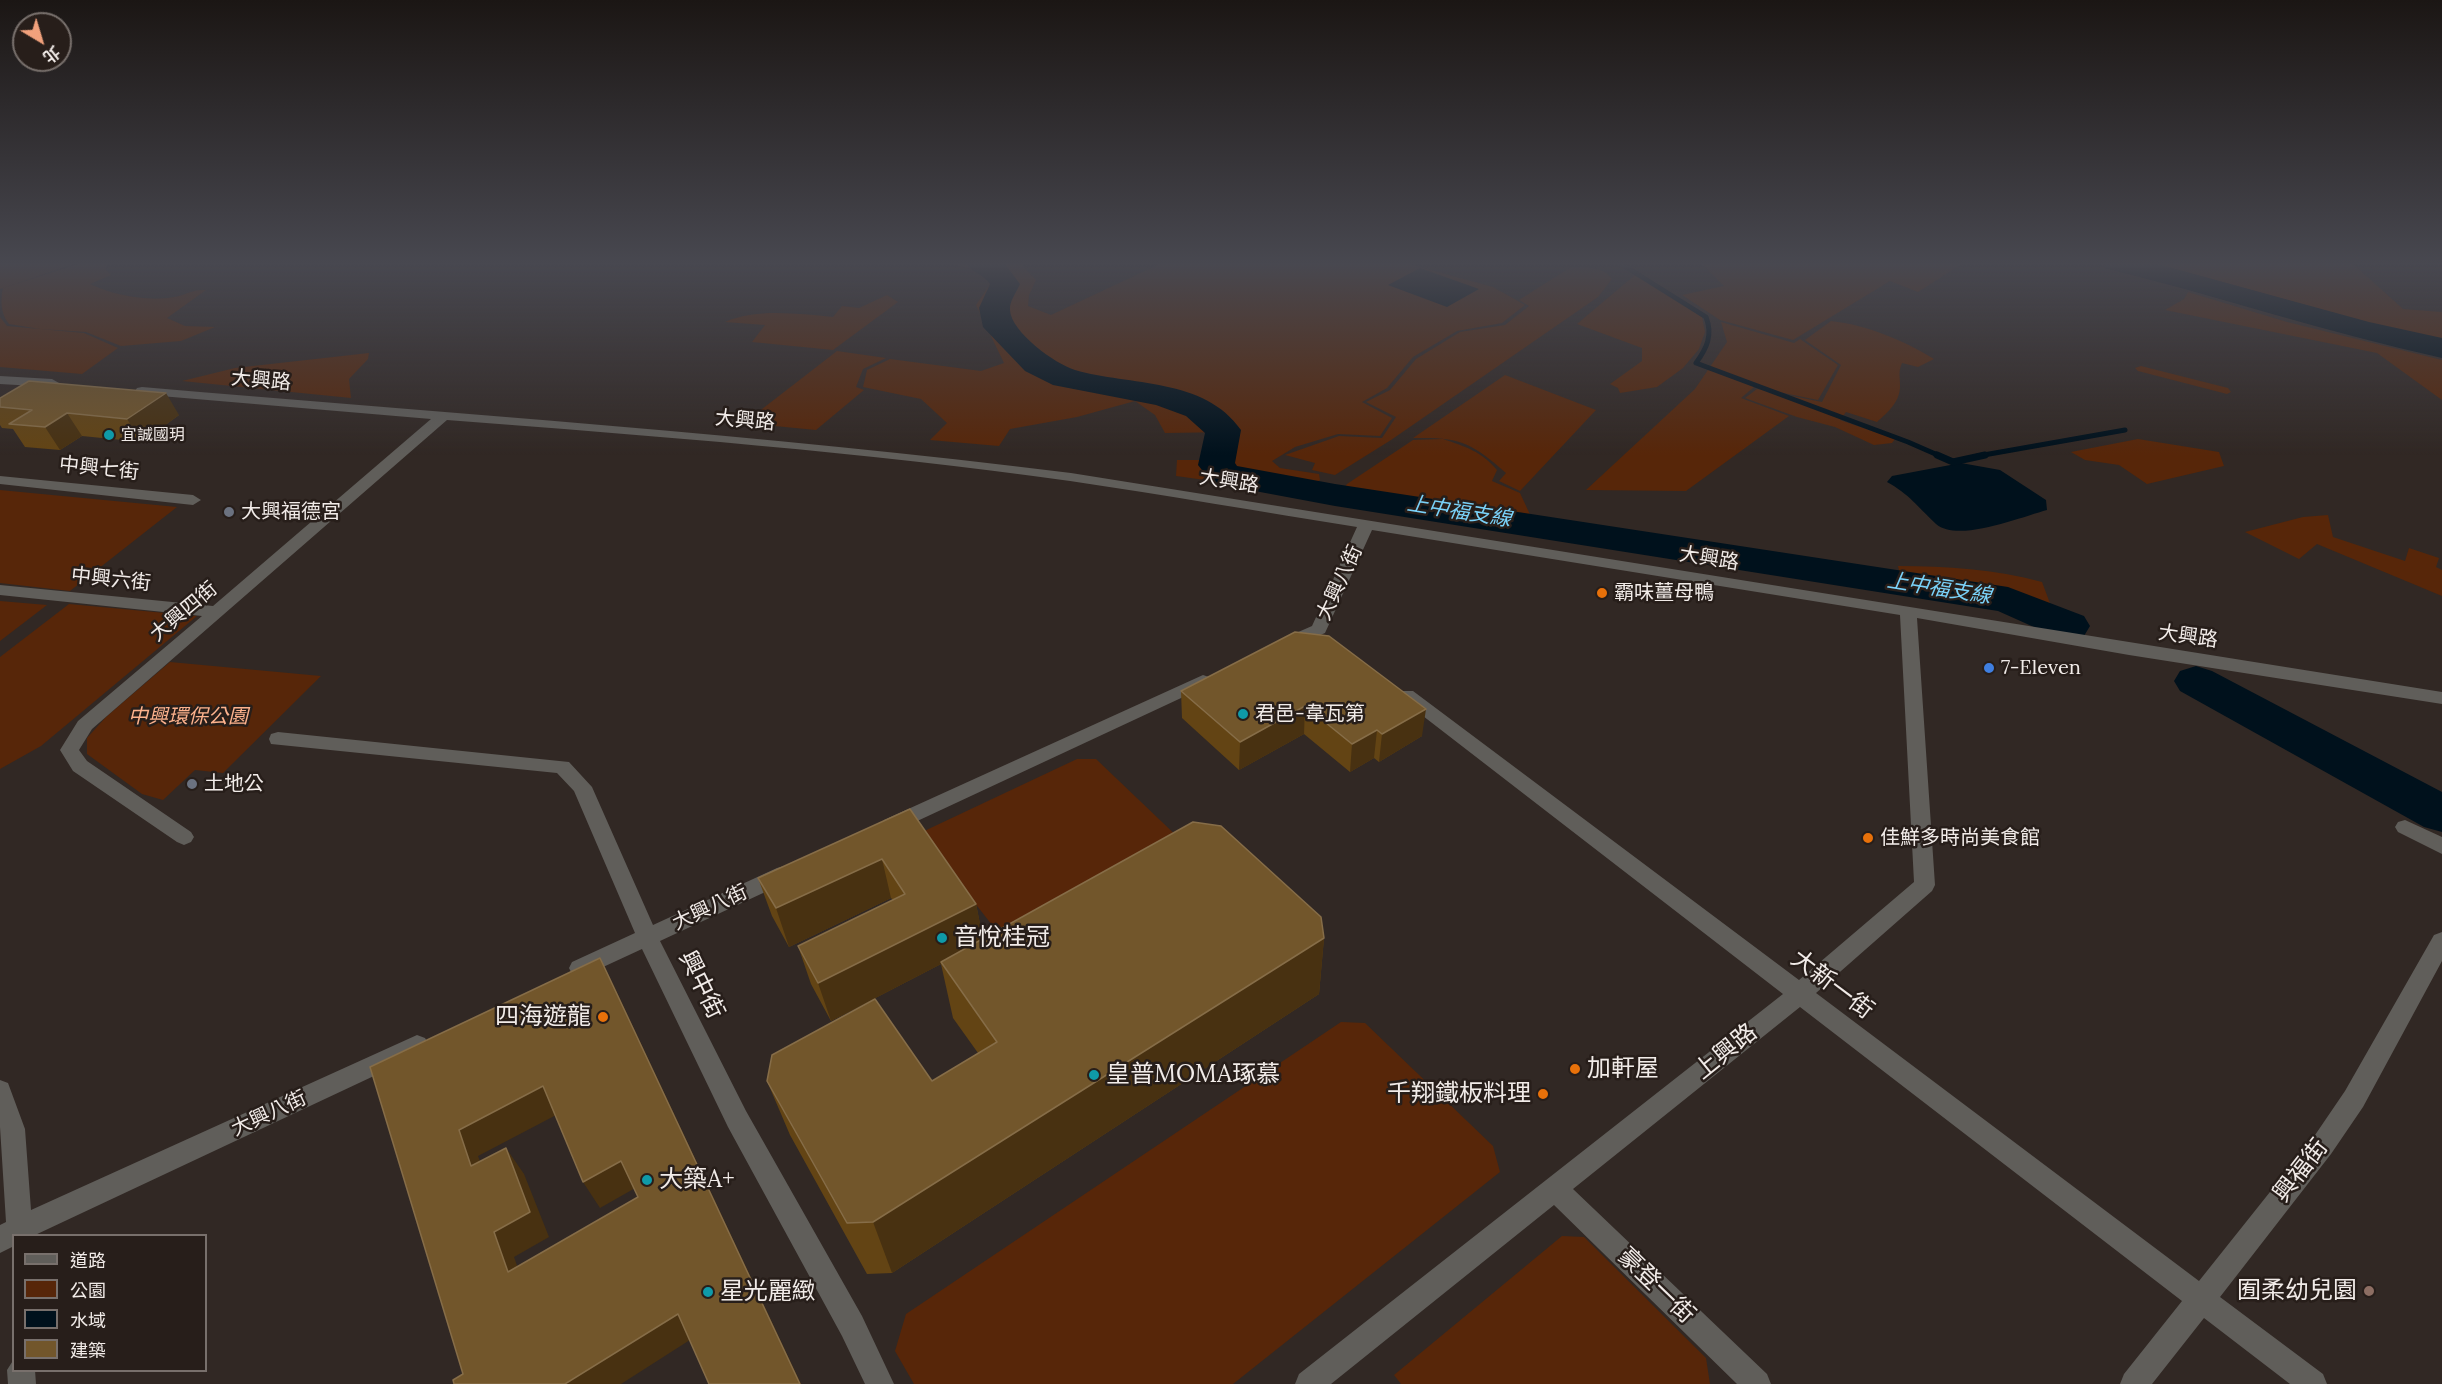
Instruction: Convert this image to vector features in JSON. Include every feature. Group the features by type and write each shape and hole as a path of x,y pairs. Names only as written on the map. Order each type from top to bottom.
{"street":[{"path":"0,380 65,384"},
{"name":"大興路","path":"124,390 972,464 1071,477 1908,611 2128,650 2442,698"},
{"name":"大興四街","path":"184,837 80,766 69,750 85,725 442,416"},
{"name":"中興七街","path":"0,480 193,500"},
{"name":"大興八街","path":"1267,652 1319,629 1366,525"},
{"name":"中興六街","path":"0,590 217,612"},
{"name":"上興路","path":"1309,1384 1798,994 1925,885 1908,611"},
{"path":"1319,629 1338,643"},
{"path":"877,831 1225,671"},
{"name":"大新一街","path":"1386,679 2313,1384"},
{"name":"興中街","path":"278,739 562,767 582,787 647,937 737,1119 852,1326 880,1384"},
{"path":"2405,827 2442,846"},
{"name":"大興八街","path":"560,978 803,865"},
{"name":"興福街","path":"2134,1384 2322,1146 2354,1099 2442,941"},
{"name":"大興八街","path":"16,1234 436,1036"},
{"path":"0,1091 14,1129 14,1234"},
{"name":"豪登一街","path":"1555,1189 1758,1384"}],"green space":[{"path":"0,327 84,333 118,348 82,374 0,367"},
{"path":"25,327 215,327 181,341 121,346 86,332"},
{"path":"764,327 865,327 833,350 752,342"},
{"path":"986,327 1482,327 1457,331 1413,357 1387,388 1362,402 1392,418 1380,436 1338,434 1295,447 1272,461 1280,468 1319,474 1320,480 1300,493 1176,476 1177,460 1224,460 1229,432 1165,433 1155,415 1135,401 1077,417 1010,429 999,446 930,440 947,423 921,399 863,387 867,370 890,359 981,371 1004,363"},
{"path":"1495,327 1555,327 1391,440 1335,475 1312,470 1315,463 1285,455 1339,436 1382,438 1396,417 1366,402 1390,390 1416,359 1460,332"},
{"path":"1584,327 1704,327 1705,332 1699,349 1683,368 1657,387 1620,393 1618,388 1610,384 1642,361 1642,348"},
{"path":"1722,327 1737,327 1794,343 1800,339 1838,365 1818,400 1754,387 1741,398 1789,416 1686,491 1586,490 1695,389 1727,342"},
{"path":"1744,327 1815,327 1793,340"},
{"path":"1823,327 1860,327 1884,334 1934,359 1918,367 1902,363 1898,397 1893,406 1877,422 1846,412 1840,420 1895,439 1892,443 1874,445 1835,427 1797,417 1745,398 1757,389 1822,402 1841,365 1805,340"},
{"path":"2247,327 2306,327 2442,360 2442,400 2377,353"},
{"path":"2383,327 2442,327 2442,343"},
{"path":"837,351 886,358 863,369 856,387 864,390 816,430 744,423"},
{"path":"369,353 368,359 349,379 351,398 182,381 235,368"},
{"path":"2141,366 2228,388 2231,392 2227,394 2138,371 2135,368"},
{"path":"1505,375 1596,410 1520,491 1499,481 1506,473 1483,454 1464,443 1454,440 1413,438"},
{"path":"1443,439 1473,450 1485,458 1497,470 1492,481 1520,493 1533,521 1341,492 1347,484 1413,440"},
{"path":"2138,439 2219,452 2224,466 2147,484 2119,465 2085,460 2071,452"},
{"path":"0,490 177,507 70,591 0,583"},
{"path":"2328,515 2333,537 2405,561 2409,548 2439,558 2436,567 2442,570 2442,596 2317,544 2299,559 2245,532 2303,517"},
{"path":"1898,566 1970,569 2042,582 2054,614 1903,587"},
{"path":"0,601 47,605 0,641"},
{"path":"69,604 197,616 41,746 0,769 0,657"},
{"name":"中興環保公園","path":"170,662 321,676 223,773 195,770 163,800 142,794 87,754 87,738 106,717"},
{"path":"1077,759 1096,759 1183,842 1010,948 920,833"},
{"path":"1341,1022 1365,1023 1493,1146 1500,1172 1233,1384 914,1384 895,1351 906,1314"},
{"path":"1562,1236 1584,1237 1706,1358 1710,1384 1401,1384 1394,1375"}],"water":[{"path":"1961,463 2000,470 2046,500 2047,510 1990,527 1959,531 1946,529 1936,524 1907,496 1887,482 1892,476"}],"building":[{"path":"29,381 166,393 127,419 67,413 45,427 9,424 32,410 0,407 0,398"},
{"path":"1295,632 1329,636 1426,709 1382,734 1377,730 1352,744 1305,706 1240,742 1181,691"},
{"path":"910,809 976,904 818,983 798,946 905,894 882,859 776,908 758,878"},
{"name":"皇普MOMA琢慕","path":"1193,822 1221,826 1321,917 1324,938 873,1222 847,1223 767,1081 772,1055 875,999 932,1081 997,1042 941,962"},
{"path":"600,958 800,1384 709,1384 678,1314 565,1384 454,1384 453,1380 463,1374 370,1067","holes":["543,1086 583,1182 621,1161 638,1197 508,1272 494,1232 530,1212 506,1148 471,1166 459,1130"]}],"waterway":[{"name":"上中福支線","path":"999,327 1037,364 1065,378 1164,396 1198,409 1223,430 1216,465 1225,475 1335,495 2008,600 2069,626"},
{"path":"1708,327 1708,341 1696,363 1940,456"},
{"path":"2351,327 2442,348"},
{"path":"1978,456 2125,430"},
{"path":"1937,455 1953,462 1985,455"},
{"name":"上中福支線","path":"2196,681 2442,814"}],"place":[{"name":"宜誠國玥","path":"109,435"},
{"name":"大興福德宮","path":"229,512"},
{"name":"霸味薑母鴨","path":"1602,593"},
{"name":"7-Eleven","path":"1989,668"},
{"name":"君邑-韋瓦第","path":"1243,714"},
{"name":"土地公","path":"192,784"},
{"name":"佳鮮多時尚美食館","path":"1868,838"},
{"name":"音悅桂冠","path":"942,938"},
{"name":"四海遊龍","path":"603,1017"},
{"name":"加軒屋","path":"1575,1069"},
{"name":"皇普MOMA琢慕","path":"1094,1075"},
{"name":"千翔鐵板料理","path":"1543,1094"},
{"name":"大築A+","path":"647,1180"},
{"name":"囿柔幼兒園","path":"2369,1291"},
{"name":"星光麗緻","path":"708,1292"}]}
